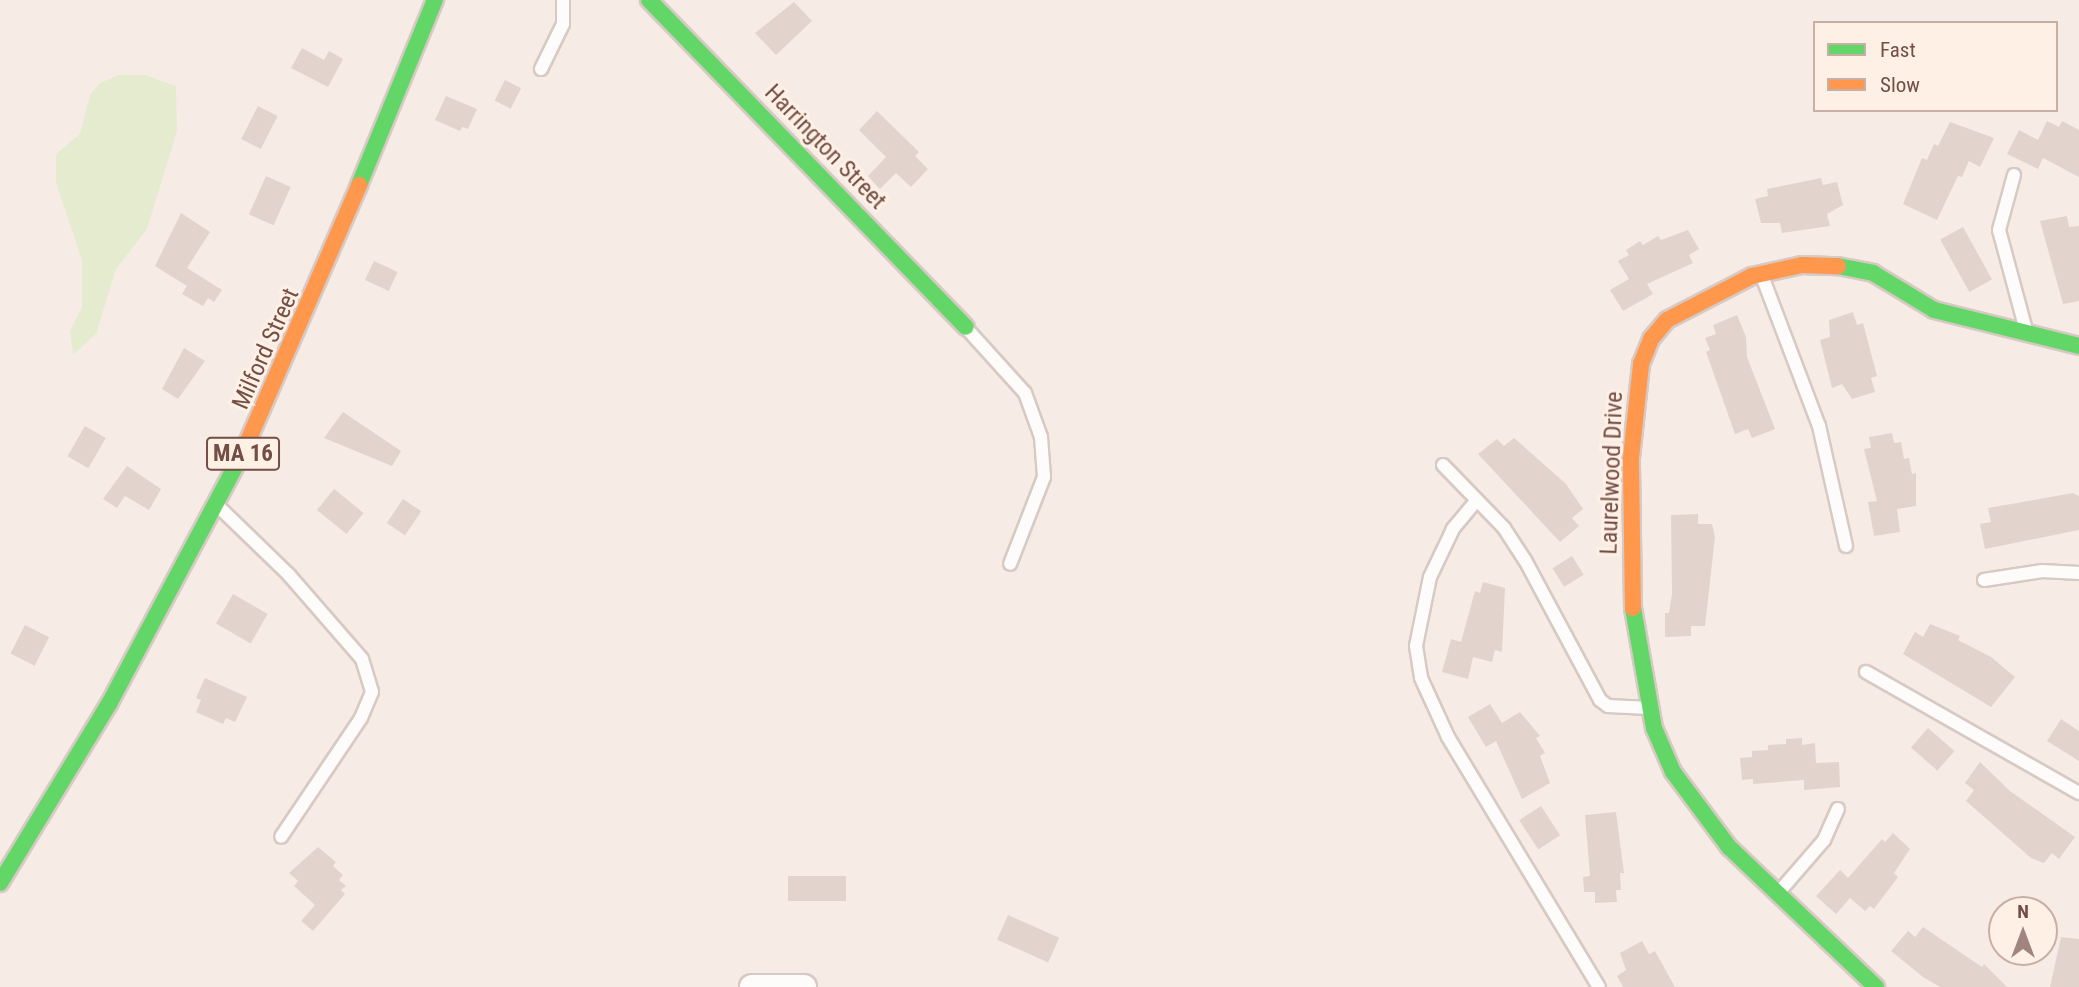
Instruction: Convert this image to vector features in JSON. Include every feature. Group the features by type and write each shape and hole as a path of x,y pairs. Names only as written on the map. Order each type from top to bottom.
{"street":[{"name":"Milford Street","path":"0,883 109,704 218,506 327,269 435,0"},
{"name":"Harrington Street","path":"649,0 966,327"},
{"name":"Laurelwood Drive","path":"1876,987 1776,895 1729,847 1673,772 1649,708 1632,604 1631,458 1641,364 1651,339 1667,320 1722,288 1761,274 1802,265 1843,266 1873,273 1934,310 2079,346"},
{"path":"752,987 804,987"}],"lane":[{"path":"541,69 563,24 563,0"},
{"path":"2014,175 1999,230 2027,334"},
{"path":"1761,274 1819,426 1846,546"},
{"path":"966,327 1025,393 1041,437 1044,477 1010,564"},
{"path":"1443,465 1504,528 1525,560 1600,700 1608,706 1649,708"},
{"path":"1477,500 1453,529 1430,577 1416,646 1422,678 1448,737 1599,987"},
{"path":"218,506 289,575 362,659 372,692 361,718 281,837"},
{"path":"1984,580 2042,571 2079,573"},
{"path":"1866,672 2079,793"},
{"path":"1776,895 1824,840 1838,809"}],"green space":[{"path":"119,75 145,75 176,86 177,131 147,229 116,269 96,334 73,355 70,331 82,307 82,260 56,183 56,154 80,134 90,95 100,83"}],"building":[{"path":"794,2 812,21 776,55 755,33"},
{"path":"302,48 324,60 329,51 343,59 328,87 291,68"},
{"path":"505,80 521,88 511,109 495,100"},
{"path":"446,96 477,109 468,129 462,127 460,131 435,120"},
{"path":"258,106 278,116 261,149 241,139"},
{"path":"877,111 919,152 915,156 928,169 911,187 896,173 880,189 868,176 886,157 859,130"},
{"path":"2047,121 2059,127 2062,121 2079,130 2079,177 2043,158 2038,169 2007,154 2019,130 2038,140"},
{"path":"1950,122 1994,138 1980,167 1969,161 1962,177 1958,176 1937,220 1903,204 1922,158 1927,160 1934,144 1938,146"},
{"path":"266,176 291,187 274,225 249,214"},
{"path":"1821,178 1823,185 1837,182 1843,205 1827,214 1830,226 1782,233 1780,223 1761,223 1755,199 1768,196 1767,189"},
{"path":"181,213 210,232 187,268 222,290 214,302 208,298 203,306 182,294 187,286 155,266"},
{"path":"2067,216 2069,227 2079,226 2079,301 2063,304 2040,221"},
{"path":"1963,227 1992,279 1969,292 1940,240"},
{"path":"1688,230 1699,249 1689,255 1693,263 1647,284 1653,294 1623,311 1610,290 1629,279 1618,261 1629,255 1626,250 1640,241 1643,245 1658,236 1661,240"},
{"path":"374,261 398,272 389,291 365,280"},
{"path":"1853,312 1857,325 1863,323 1877,376 1871,378 1875,392 1852,399 1842,384 1832,388 1820,340 1830,337 1829,320"},
{"path":"1737,315 1746,337 1747,357 1775,429 1752,438 1748,429 1735,434 1706,352 1710,350 1705,338 1716,334 1713,325"},
{"path":"184,348 205,361 178,399 162,389"},
{"path":"343,412 401,451 392,466 324,438"},
{"path":"85,426 106,438 88,468 68,456"},
{"path":"1892,433 1894,443 1901,442 1904,459 1909,458 1912,474 1916,473 1916,506 1897,509 1900,532 1874,536 1868,502 1877,501 1864,449 1871,448 1869,437"},
{"path":"1514,438 1566,484 1583,509 1572,518 1579,526 1560,542 1478,454 1497,439 1504,446"},
{"path":"127,466 161,489 149,510 125,496 117,508 103,499"},
{"path":"334,489 364,513 347,534 317,510"},
{"path":"2073,493 2079,496 2079,530 1985,549 1980,524 1991,522 1988,508"},
{"path":"403,499 421,511 405,535 387,523"},
{"path":"1698,514 1698,524 1712,524 1715,537 1705,626 1691,626 1691,636 1665,637 1665,613 1669,613 1672,594 1671,515"},
{"path":"1572,556 1584,575 1564,587 1552,568"},
{"path":"1483,582 1505,588 1502,652 1495,650 1492,662 1473,657 1468,679 1442,672 1451,639 1461,642 1475,591 1480,593"},
{"path":"233,594 268,614 251,643 216,623"},
{"path":"1930,624 1960,636 1958,640 1991,657 2015,677 1991,707 1903,654 1915,632 1923,637"},
{"path":"25,625 49,637 35,666 10,654"},
{"path":"205,678 247,697 235,722 226,718 223,724 196,712 201,700 196,698"},
{"path":"1490,704 1502,723 1520,712 1540,736 1536,738 1545,753 1540,756 1550,783 1522,799 1496,741 1486,747 1468,717"},
{"path":"2061,719 2079,731 2079,761 2047,741"},
{"path":"1928,728 1954,751 1937,771 1911,748"},
{"path":"1802,738 1802,745 1815,743 1816,763 1839,762 1840,787 1804,790 1804,780 1753,784 1753,779 1742,780 1740,758 1752,757 1752,751 1768,750 1768,745 1786,744 1786,739"},
{"path":"1980,762 2010,791 2075,837 2059,859 2052,853 2044,863 2031,858 1966,801 1974,790 1965,783"},
{"path":"1541,806 1560,835 1538,850 1519,820"},
{"path":"1616,812 1624,873 1620,873 1621,890 1616,890 1617,902 1595,903 1595,892 1584,892 1583,877 1590,876 1585,815"},
{"path":"1893,833 1910,849 1894,873 1898,877 1874,909 1870,906 1865,911 1850,898 1836,914 1816,896 1840,870 1848,878 1882,839 1885,842"},
{"path":"318,847 336,862 333,866 343,875 339,880 346,886 341,890 345,894 313,931 301,921 315,905 294,886 298,881 289,873"},
{"path":"788,876 846,876 846,901 788,901"},
{"path":"1008,915 1059,938 1048,962 997,940"},
{"path":"1923,927 1982,967 1984,964 2007,987 1940,987 1923,977 1891,951 1908,931 1915,937"},
{"path":"2061,937 2079,939 2079,987 2050,987 2055,966 2058,966"},
{"path":"1642,941 1649,954 1655,951 1675,987 1623,987 1617,976 1626,970 1620,953"}],"traffic: fast":[{"path":"359,185 435,0"},
{"path":"649,0 966,327"},
{"path":"1838,266 1873,273 1934,310 2079,346"},
{"path":"0,883 109,704 244,450"},
{"path":"1633,608 1654,728 1673,772 1729,847 1876,987"}],"traffic: slow":[{"path":"244,450 359,185"},
{"path":"1633,608 1631,458 1641,364 1651,339 1667,320 1752,276 1802,265 1838,266"}]}
